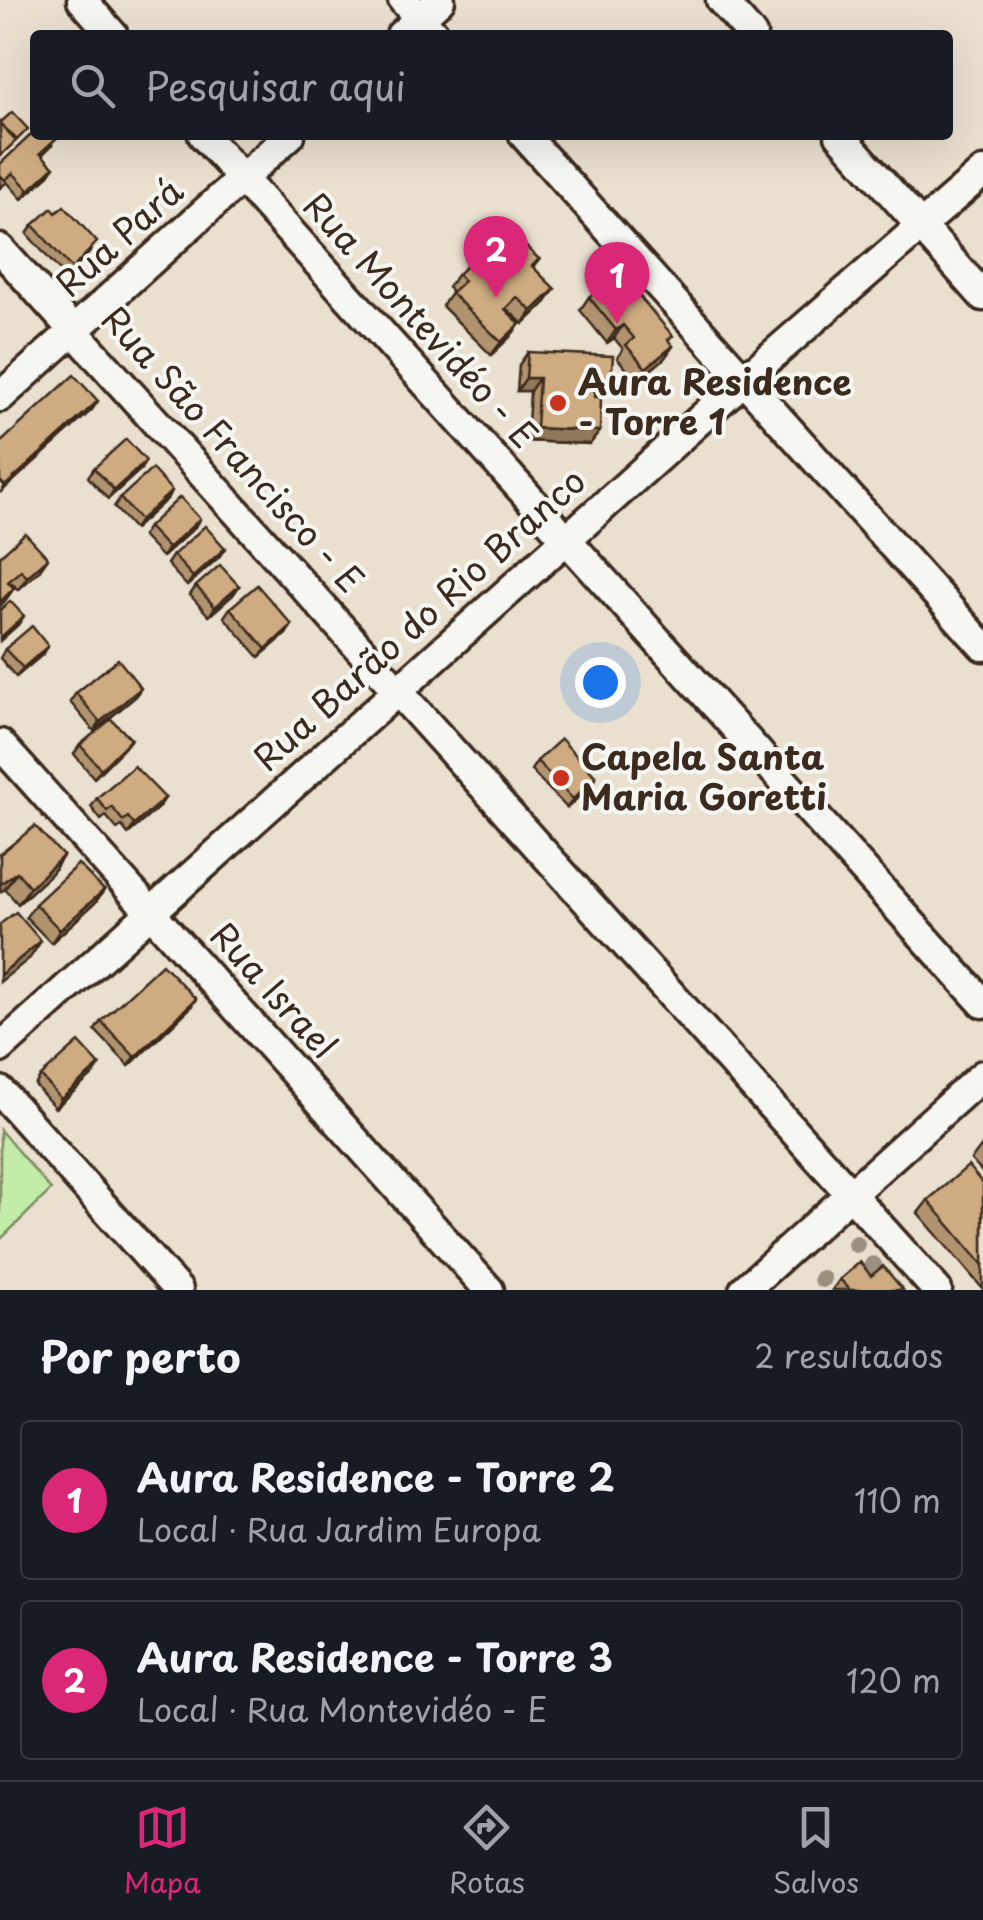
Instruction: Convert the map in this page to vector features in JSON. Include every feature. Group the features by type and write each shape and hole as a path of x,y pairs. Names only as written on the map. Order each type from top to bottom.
{"street":[{"path":"82,0 109,30"},
{"path":"721,0 748,30"},
{"name":"Rua Montevidéo - E","path":"208,140 983,1003"},
{"name":"Rua Pará","path":"0,397 284,140"},
{"path":"528,140 983,646"},
{"path":"844,140 983,296"},
{"name":"Rua Barão do Rio Branco","path":"0,1048 744,380 983,172"},
{"name":"Rua São Francisco - E","path":"0,248 937,1290"},
{"name":"Rua Israel","path":"0,744 489,1290"},
{"path":"744,1290 983,1075"},
{"path":"0,1090 178,1290"}],"green space":[{"path":"0,1130 51,1190 0,1240"}],"building":[{"path":"12,112 28,129 17,140 0,123"},
{"path":"0,123 16,141 0,156"},
{"path":"30,136 30,140 55,140 40,153 54,167 29,190 13,173 5,180 0,175 0,164"},
{"path":"64,206 97,242 72,269 33,225 52,208 56,213"},
{"path":"512,233 539,259 532,266 555,289 532,311 517,297 505,309 520,324 501,342 451,293 464,281 458,274 486,246 493,252"},
{"path":"623,277 673,336 668,340 673,346 646,368 626,345 634,338 623,325 616,330 589,297 610,280 614,285"},
{"name":"Aura Residence - Torre 1","path":"528,352 613,356 611,382 595,382 595,397 601,397 600,431 536,428 539,378 526,378"},
{"path":"74,375 98,401 5,486 0,481 0,443"},
{"path":"126,439 146,461 114,490 94,468"},
{"path":"152,469 172,491 140,520 120,498"},
{"path":"180,497 200,519 168,548 148,527"},
{"path":"205,526 225,548 193,577 173,555"},
{"path":"25,533 48,558 27,577 21,570 8,582 14,588 0,602 0,556"},
{"path":"220,565 239,586 215,607 196,586"},
{"path":"257,585 292,625 266,649 230,608"},
{"path":"10,601 24,616 0,638 0,610"},
{"path":"32,626 48,646 23,668 5,649"},
{"path":"118,659 141,688 100,722 76,693"},
{"path":"111,719 131,739 101,769 80,745"},
{"name":"Capela Santa Maria Goretti","path":"561,739 596,777 573,799 537,761"},
{"path":"134,766 165,798 134,825 128,817 123,821 112,807 107,811 97,798"},
{"path":"35,826 63,856 30,887 17,872 0,884 0,854"},
{"path":"78,864 104,890 60,930 35,904"},
{"path":"16,912 41,941 0,975 0,924"},
{"path":"162,964 196,999 135,1057 101,1021"},
{"path":"79,1042 100,1065 61,1099 41,1076"},
{"path":"968,1166 983,1184 983,1265 928,1200"},
{"path":"860,1262 871,1276 883,1266 903,1290 850,1290 840,1279"}],"place":[{"name":"Aura Residence - Torre 3","path":"496,298"},
{"name":"Aura Residence - Torre 2","path":"617,324"},
{"name":"Aura Residence - Torre 1","path":"558,403"},
{"name":"Capela Santa Maria Goretti","path":"561,778"}]}
